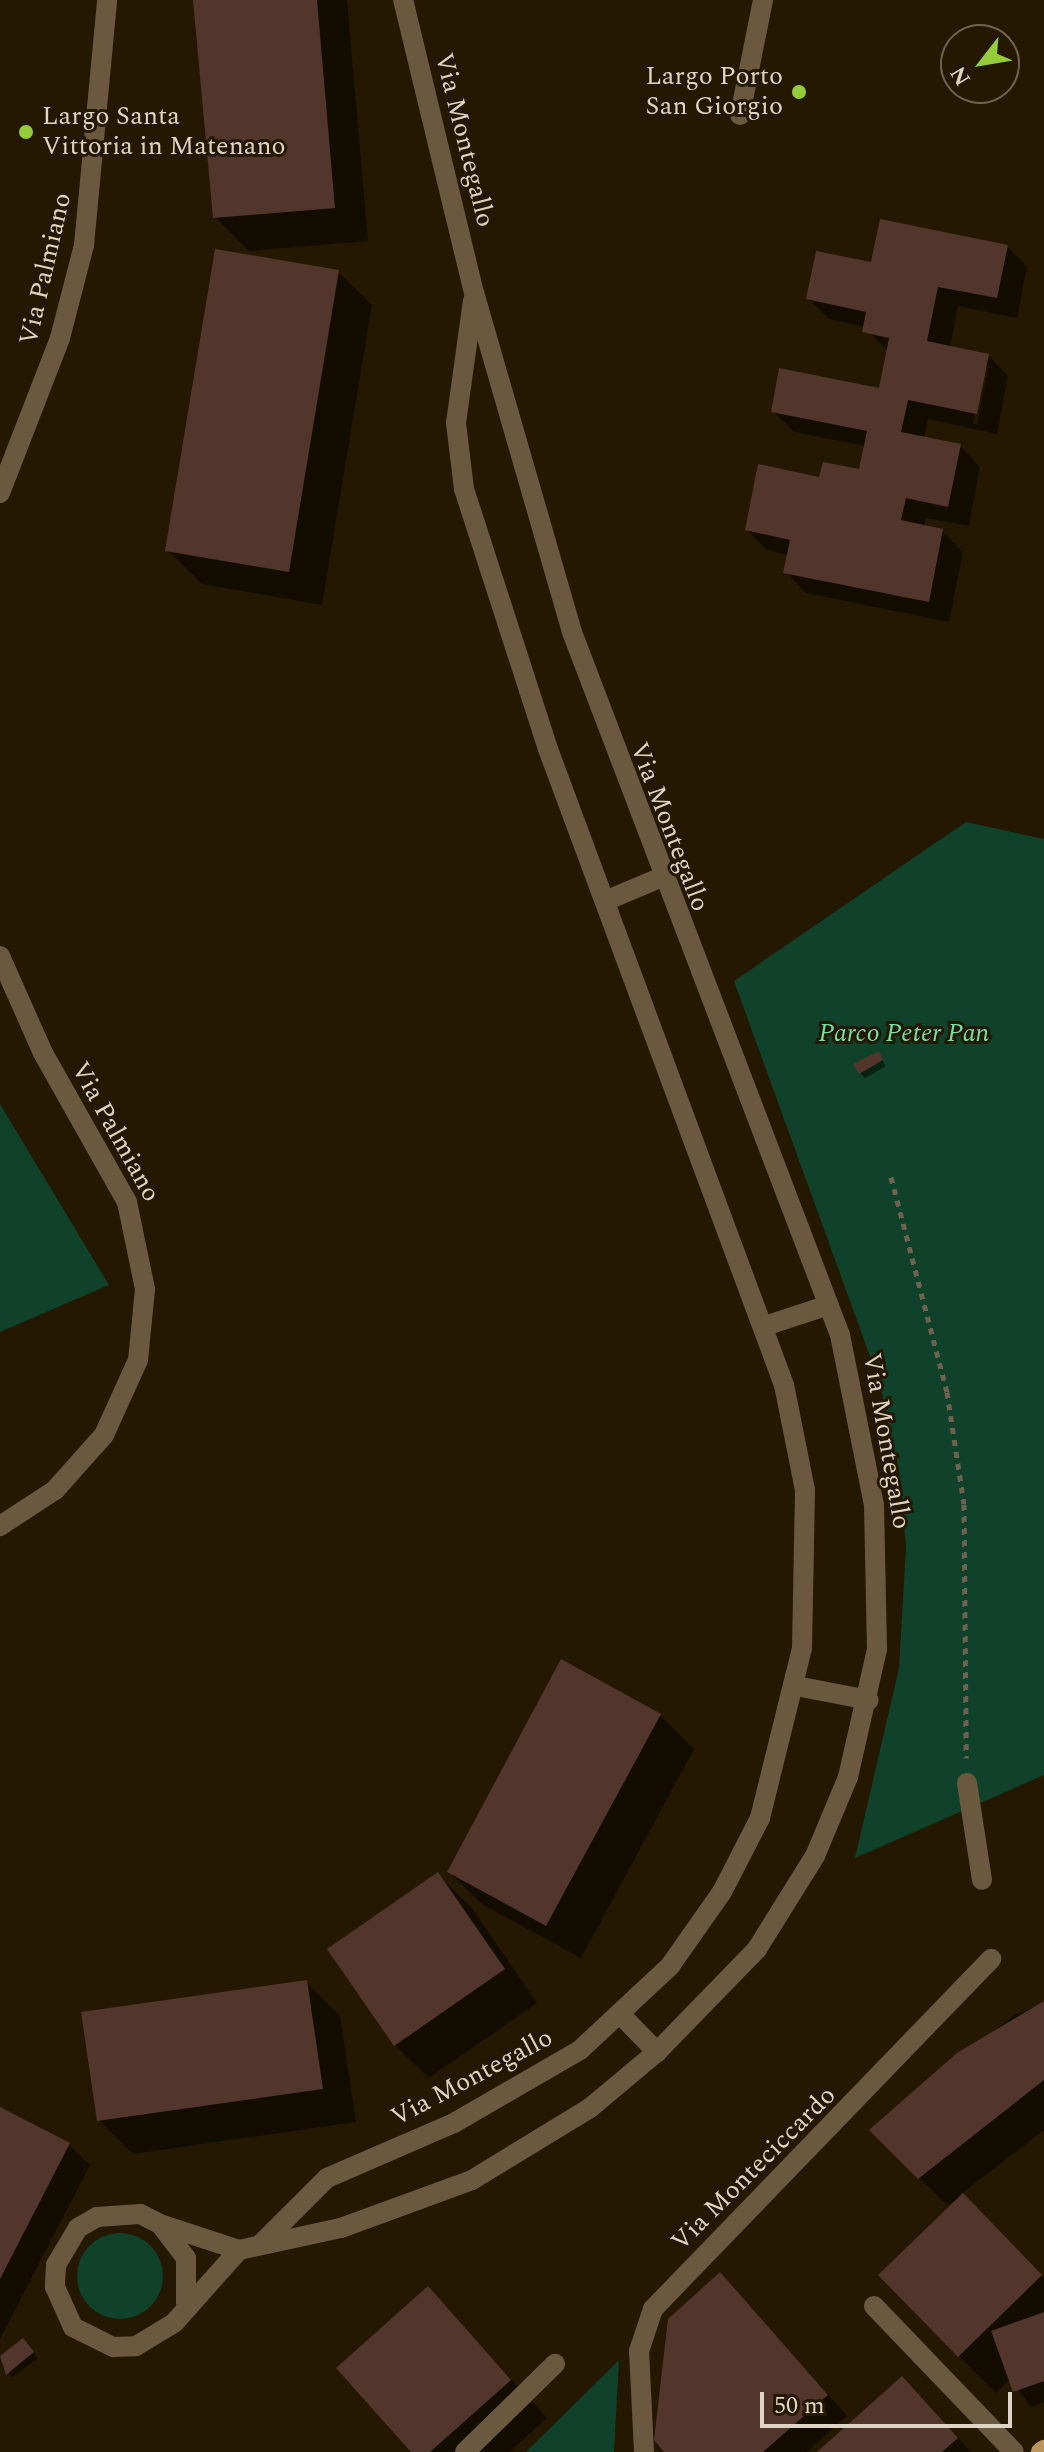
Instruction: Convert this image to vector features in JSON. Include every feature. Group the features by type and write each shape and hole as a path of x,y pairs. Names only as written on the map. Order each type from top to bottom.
{"street":[{"name":"Via Palmiano","path":"0,493 60,338 84,245 107,0"},
{"name":"Via Montegallo","path":"239,2250 118,2212 78,2228 56,2265 61,2308 92,2340 136,2346 157,2338 186,2303 239,2250 372,2219 472,2180 590,2108 657,2052 757,1949 790,1901 839,1800 869,1700 880,1600 874,1505 856,1393 829,1305 660,878 572,632 474,293 403,0"},
{"path":"740,115 763,0"},
{"name":"Via Montegallo","path":"261,2244 327,2178 513,2091 621,2015 670,1966 738,1865 768,1794 796,1686 807,1591 805,1490 765,1326 506,628 460,470 457,398 474,293"},
{"path":"605,901 660,878"},
{"name":"Via Palmiano","path":"0,956 43,1053 130,1210 142,1249 145,1309 134,1375 104,1435 55,1490 0,1526"},
{"path":"765,1326 829,1305"},
{"path":"796,1686 869,1700"},
{"path":"967,1783 982,1880"},
{"name":"Via Monteciccardo","path":"644,2452 639,2351 653,2309 991,1959"},
{"path":"621,2015 657,2052"},
{"path":"160,2224 186,2258 186,2303"},
{"path":"874,2306 1014,2452"},
{"path":"465,2452 555,2364"}],"path":[{"path":"891,1177 947,1392 964,1504 967,1783"}],"green space":[{"name":"Parco Peter Pan","path":"966,822 1044,839 1044,1775 855,1858 899,1668 906,1547 899,1471 880,1384 734,981"},
{"path":"0,1104 109,1285 0,1332"},
{"path":"112,2233 128,2233 151,2245 160,2259 163,2276 160,2293 151,2307 128,2319 112,2319 96,2312 84,2300 77,2284 77,2268 84,2252 96,2240"},
{"path":"619,2360 614,2452 526,2452"}],"building":[{"path":"193,0 317,0 335,208 213,218"},
{"path":"880,219 1008,245 997,298 938,287 927,341 989,354 977,414 908,400 901,432 961,444 948,507 906,498 901,520 943,529 929,602 783,573 790,540 745,530 758,464 819,477 823,462 859,469 867,431 771,412 779,368 879,388 889,338 862,332 866,312 806,299 816,251 871,262"},
{"path":"215,249 339,270 289,572 165,551"},
{"path":"879,1051 883,1060 859,1074 853,1064"},
{"path":"561,1659 661,1714 546,1926 447,1872"},
{"path":"438,1872 505,1969 394,2046 327,1949"},
{"path":"307,1980 323,2089 97,2121 81,2012"},
{"path":"1044,2001 1044,2080 918,2179 869,2130 957,2053"},
{"path":"0,2107 70,2143 0,2279"},
{"path":"963,2193 1042,2275 958,2357 878,2275"},
{"path":"720,2272 828,2395 763,2452 664,2452 654,2440 668,2319"},
{"path":"428,2286 511,2380 430,2452 411,2452 336,2368"},
{"path":"1044,2312 1044,2381 1013,2392 991,2331"},
{"path":"23,2338 34,2352 6,2375 0,2356"},
{"path":"902,2376 958,2438 942,2452 817,2452"}],"place":[{"name":"Largo Porto San Giorgio","path":"799,92"},
{"name":"Largo Santa Vittoria in Matenano","path":"26,132"}]}
